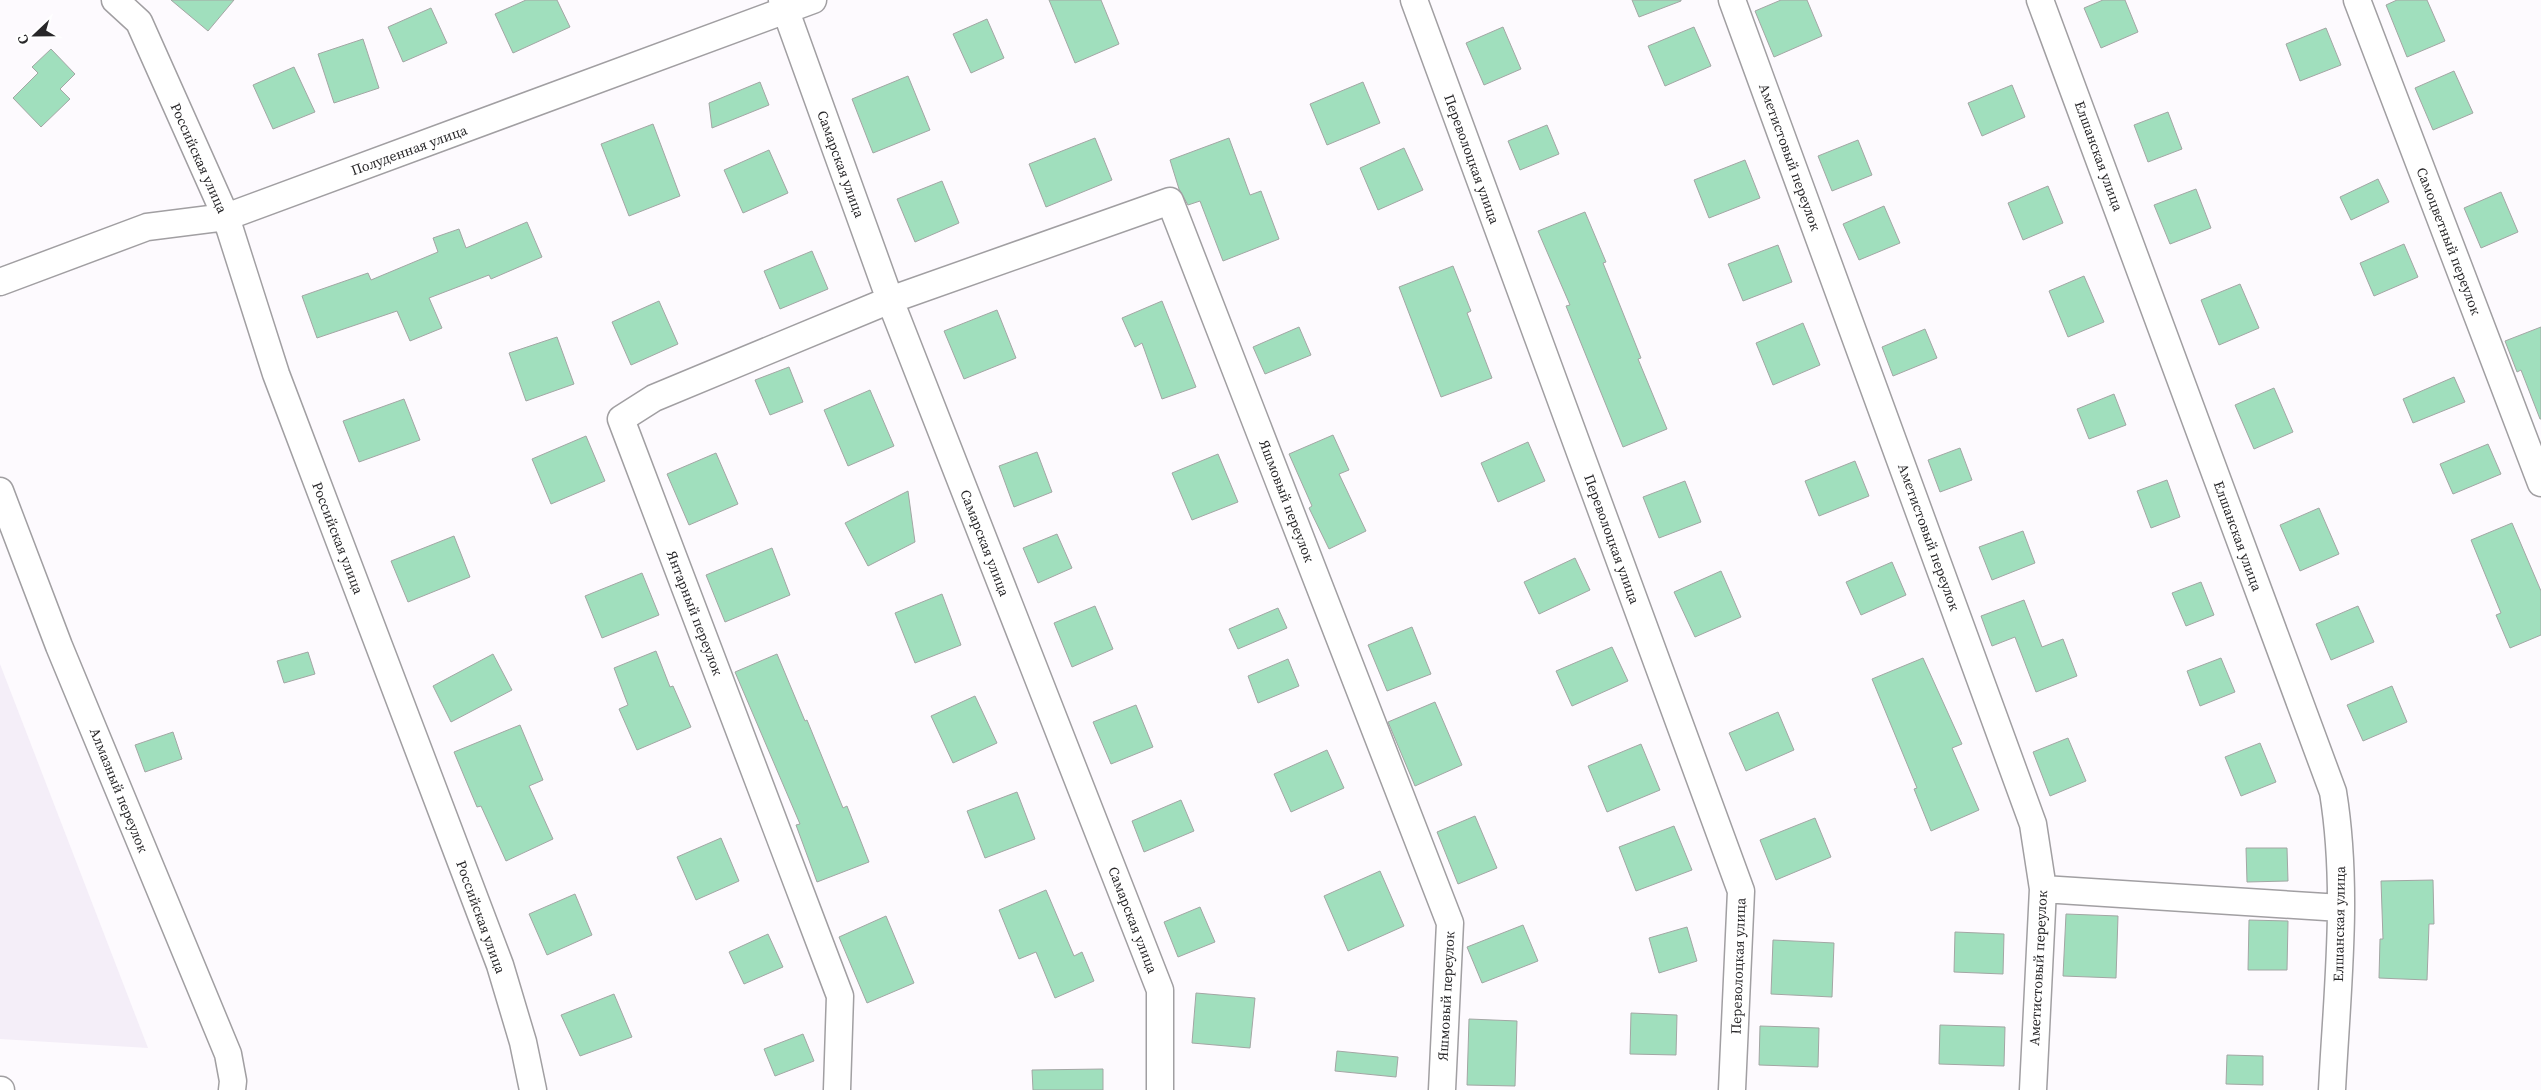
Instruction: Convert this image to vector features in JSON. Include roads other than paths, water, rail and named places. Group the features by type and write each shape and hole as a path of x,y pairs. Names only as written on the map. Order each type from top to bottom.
{"street":[{"name":"Российская улица","path":"115,0 139,22 226,218 276,374 500,965 523,1042 533,1090"},
{"name":"Полуденная улица","path":"0,282 147,227 226,218 784,5 813,0"},
{"name":"Переволоцкая улица","path":"1414,0 1741,891 1732,1090"},
{"name":"Аметистовый переулок","path":"1732,0 2033,824 2043,889 2032,1090"},
{"name":"Елшанская улица","path":"2040,0 2334,792 2340,832 2341,908 2332,1090"},
{"name":"Самоцветный переулок","path":"2357,0 2541,483"},
{"name":"Самарская улица","path":"784,5 890,300 1160,990 1160,1090"},
{"name":"Яшмовый переулок","path":"890,300 1170,201 1450,923 1442,1090"},
{"name":"Янтарный переулок","path":"837,1090 840,996 621,419 654,398 890,300"},
{"name":"Алмазный переулок","path":"0,491 59,646 228,1054 233,1081 232,1090"},
{"path":"2043,889 2341,908"}]}
